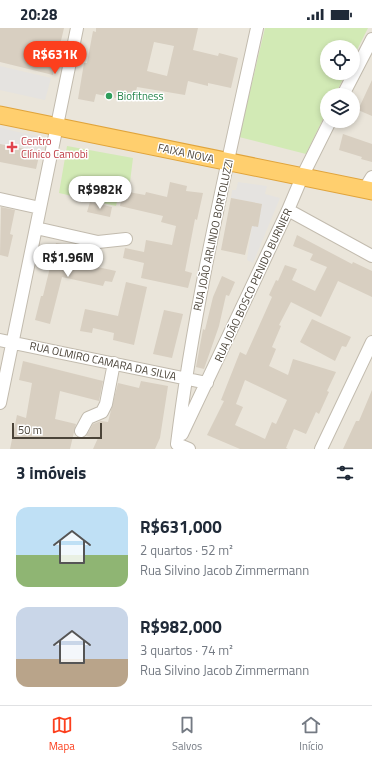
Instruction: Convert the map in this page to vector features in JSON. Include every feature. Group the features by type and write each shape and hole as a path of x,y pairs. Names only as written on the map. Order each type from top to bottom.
{"highway":[{"name":"FAIXA NOVA","path":"0,115 302,177 370,186"}],"street":[{"path":"0,403 77,28"},
{"name":"RUA JOÃO ARLINDO BORTOLUZZI","path":"176,446 185,378 228,162 257,28"},
{"path":"347,88 372,39"},
{"name":"RUA JOÃO BOSCO PENIDO BURNIER","path":"176,446 326,128"},
{"path":"0,199 40,208"},
{"path":"288,210 372,256"},
{"path":"36,228 98,242 126,239"},
{"name":"RUA OLMIRO CAMARA DA SILVA","path":"0,340 207,383"},
{"path":"321,449 372,342"},
{"path":"81,431 88,418 102,412 104,408 114,363"},
{"path":"176,446 189,449"}],"shaded area":[{"path":"0,28 372,28 372,449 0,449"},
{"path":"0,66 51,78 45,100 0,90"},
{"path":"0,128 45,138 43,152 0,144"},
{"path":"238,182 267,186 265,194 280,198 253,263 247,260 250,238 252,226 258,226 262,204 231,198 232,190 236,190"}],"green space":[{"path":"265,28 368,28 360,44 360,40 320,40 320,80 342,80 338,88 320,88 320,125 306,154 239,137"},
{"path":"67,146 133,158 129,190 120,188 116,206 59,193"}],"building":[{"path":"0,28 64,28 53,75 0,62"},
{"path":"96,28 198,28 193,50 218,56 219,53 238,58 231,88 208,83 208,86 188,81 185,95 137,87 134,100 117,95 116,98 96,94 94,102 78,99 84,63 87,63 93,31 96,32","holes":["154,42 174,46 167,76 147,71"]},
{"path":"372,80 372,116 360,111 360,106"},
{"path":"343,134 372,144 372,162 361,159 362,157 339,150"},
{"path":"0,144 40,152 36,169 0,162"},
{"path":"170,182 187,186 186,191 203,193 197,220 195,219 185,271 192,273 188,288 141,278 144,263 123,258 125,248 144,252 146,240 172,245 176,226 161,222 163,216 120,206 123,191 145,195 146,192 167,197"},
{"path":"231,198 262,204 258,227 252,226 245,255 221,250"},
{"path":"90,202 112,207 110,217 87,212"},
{"path":"1,207 15,210 10,234 13,235 8,257 0,255"},
{"path":"297,235 352,264 353,262 372,271 372,297 338,281 321,317 291,302 279,325 281,326 272,347 276,349 269,366 288,375 293,359 336,372 327,391 329,392 319,414 316,412 306,434 294,429 286,448 288,449 240,449 207,435 224,401 221,400 240,352 246,355 272,297 269,295 276,280 278,281 285,265 297,269 292,280 315,291 327,267 310,260 313,254 293,246","holes":["245,380 287,400 276,424 272,422 265,439 235,425 243,407 236,404"]},
{"path":"56,243 68,245 67,250 90,255 88,265 116,271 112,282 105,281 103,286 62,277 50,324 35,320 41,296 43,296"},
{"path":"222,276 235,282 229,296 226,295 219,326 204,369 196,367 203,329 205,330 213,297"},
{"path":"126,282 147,287 134,345 113,340 114,333 93,328 92,333 80,331 85,309 118,316"},
{"path":"164,310 183,314 172,358 153,354"},
{"path":"312,319 351,337 346,347 342,346 335,361 300,342"},
{"path":"23,361 103,381 99,401 60,391 55,419 76,424 70,449 10,449 17,415 26,418 32,383 19,380"},
{"path":"141,381 168,386 160,438 155,449 93,449 98,438 86,436 93,424 101,421 108,422 118,383 139,388"},
{"path":"372,390 372,449 343,449 356,421 359,421"}],"place":[{"name":"Biofitness","path":"109,96"},
{"name":"Centro Clínico Camobi","path":"12,147"}]}
